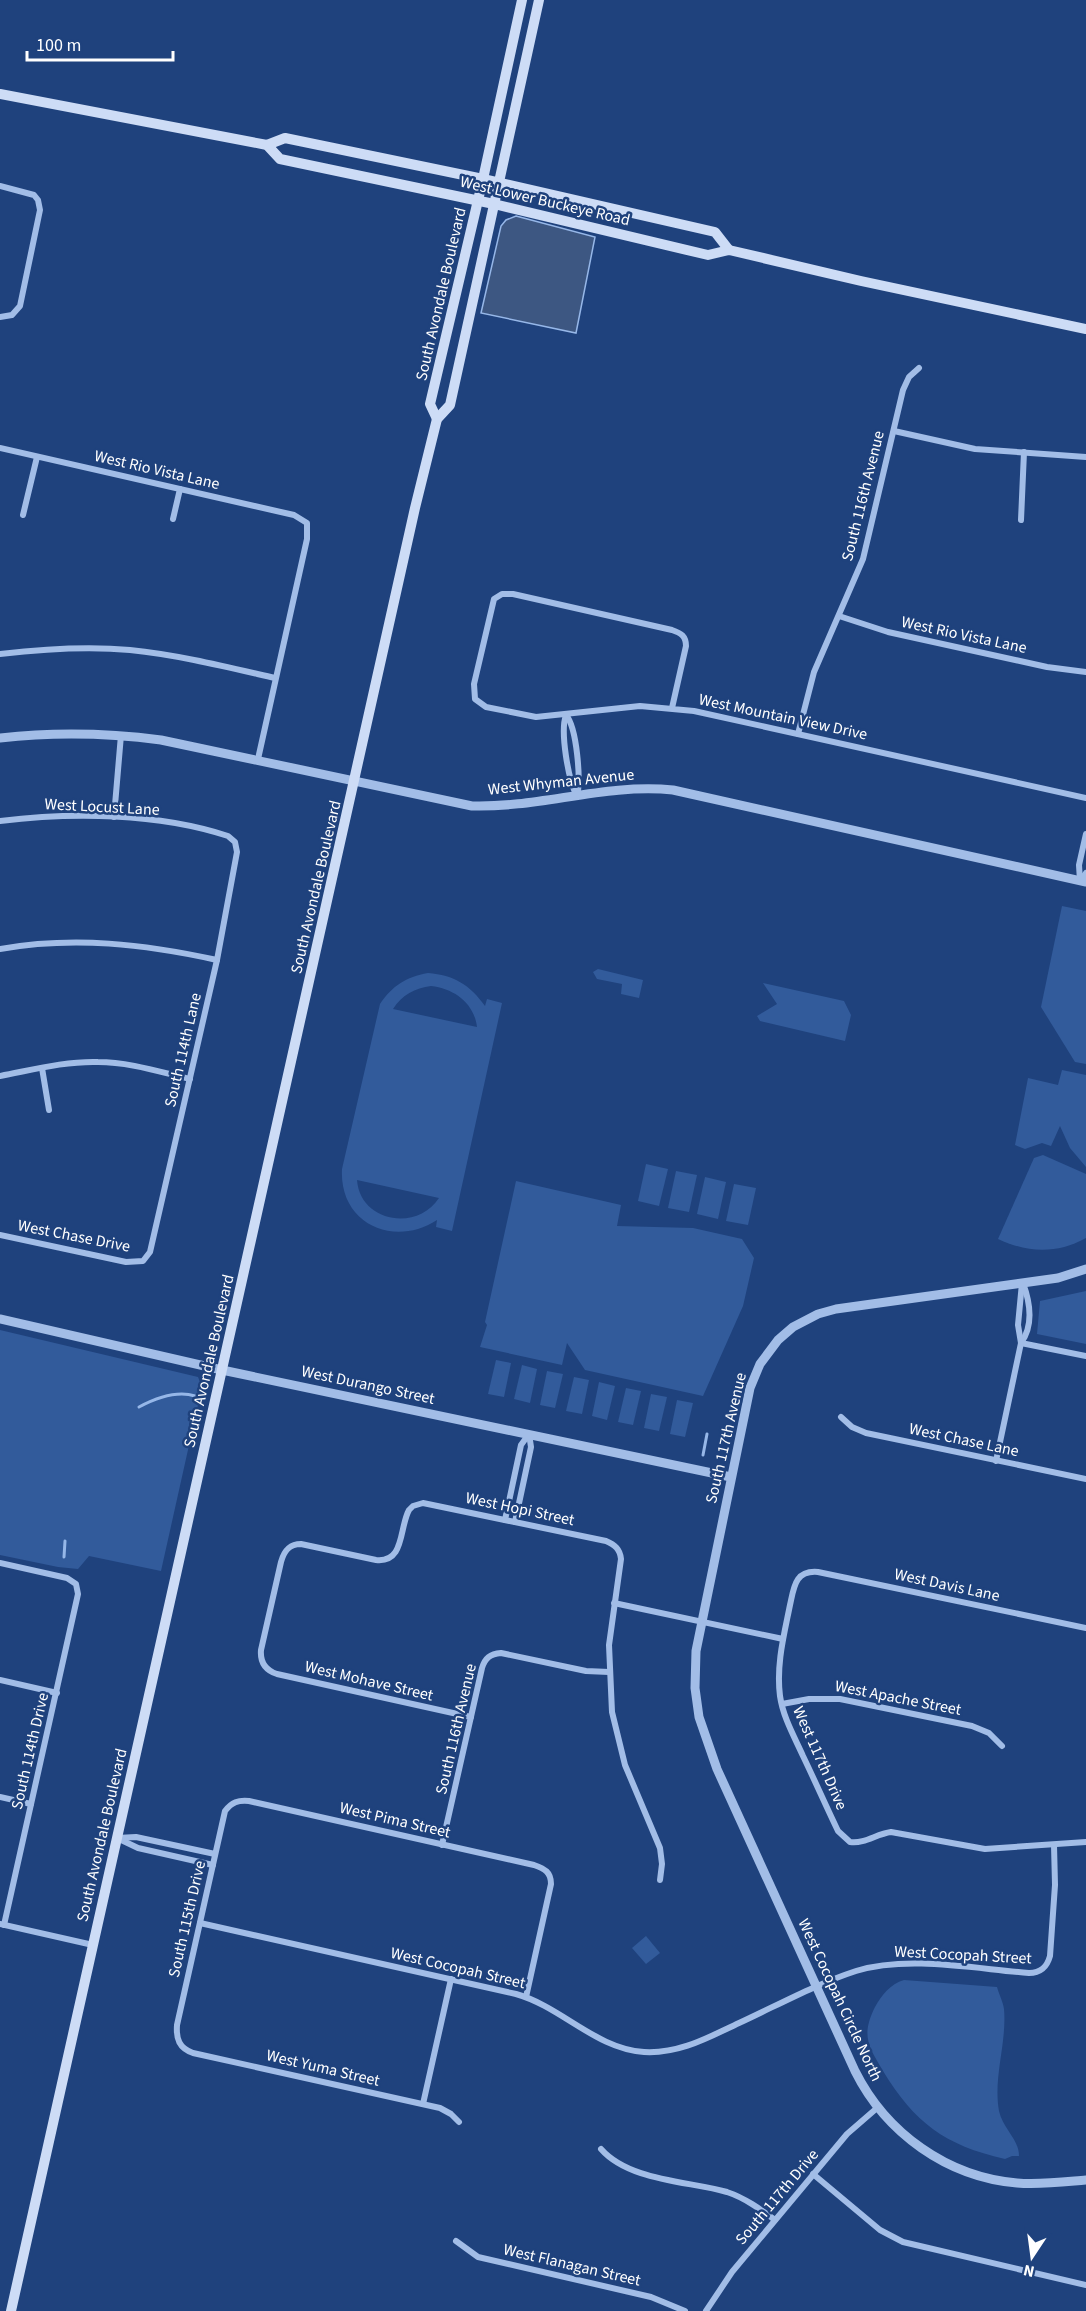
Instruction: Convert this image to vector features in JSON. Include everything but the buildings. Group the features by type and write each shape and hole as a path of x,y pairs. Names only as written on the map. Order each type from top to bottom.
{"main road":[{"name":"South Avondale Boulevard","path":"437,418 430,404 522,0"},
{"name":"South Avondale Boulevard","path":"11,2311 415,508 437,418 450,405 539,0"},
{"name":"West Lower Buckeye Road","path":"0,94 267,146 280,159 494,204 708,255 729,250 1086,329"},
{"path":"267,146 285,138 483,178 715,232 729,250"}],"street":[{"path":"0,186 29,193 38,200 39,216 22,301 12,315 0,317"},
{"name":"South 116th Avenue","path":"798,734 812,678 863,559 906,383 919,368"},
{"path":"894,431 975,449 1086,457"},
{"name":"West Rio Vista Lane","path":"0,448 294,515 307,523 307,539 275,678"},
{"path":"1021,520 1024,452"},
{"path":"24,515 37,457"},
{"path":"172,519 180,489"},
{"name":"West Mountain View Drive","path":"672,708 685,651 685,637 672,630 513,594 497,596 491,609 474,684 474,699 482,706 536,717 627,707 672,708 703,712 1086,798"},
{"name":"West Rio Vista Lane","path":"838,616 900,634 1047,667 1086,672"},
{"path":"0,654 71,648 131,650 189,659 275,678 258,759"},
{"path":"566,715 572,726 580,781 576,796"},
{"name":"West Whyman Avenue","path":"0,738 66,734 121,735 182,743 472,806 506,805 625,789 673,790 1084,878"},
{"path":"114,817 121,735"},
{"name":"West Locust Lane","path":"0,821 58,816 114,817 189,827 223,835 236,842"},
{"path":"1084,878 1079,865 1086,834"},
{"name":"South 114th Lane","path":"143,1261 152,1247 217,960 237,857 236,842"},
{"path":"0,949 66,942 114,943 156,947 217,960"},
{"path":"0,1076 86,1062 109,1062 190,1079"},
{"path":"42,1068 49,1110"},
{"name":"West Chase Drive","path":"0,1235 126,1262 143,1261"},
{"name":"South 117th Avenue","path":"711,1756 699,1717 695,1688 696,1651 753,1379 772,1347 793,1327 809,1318 836,1309 1058,1278 1086,1269"},
{"path":"1021,1343 1018,1325 1023,1283"},
{"path":"996,1461 1021,1343 1027,1332 1030,1311 1023,1283"},
{"name":"West Durango Street","path":"0,1319 222,1370 731,1477"},
{"path":"1021,1343 1086,1356"},
{"name":"West Chase Lane","path":"840,1417 852,1427 866,1433 1086,1479"},
{"path":"504,1520 521,1445 529,1434"},
{"path":"515,1522 531,1447 529,1434"},
{"name":"West Hopi Street","path":"263,1665 261,1650 283,1556 290,1546 307,1545 376,1560 391,1558 397,1551 405,1519 413,1506 428,1504 606,1541 619,1550 621,1559 614,1603"},
{"name":"South 114th Drive","path":"0,1563 61,1577 76,1584 77,1600 32,1804 2,1924"},
{"name":"West Davis Lane","path":"802,1573 818,1572 1086,1628"},
{"name":"West 117th Drive","path":"802,1573 794,1587 783,1639 779,1668 782,1704 789,1726 838,1831 850,1842 862,1842 878,1834 891,1832 977,1849 1054,1845"},
{"path":"660,1880 662,1864 660,1848 631,1783 619,1746 612,1712 609,1672 614,1603 783,1639"},
{"name":"South 116th Avenue","path":"442,1845 483,1664 490,1655 506,1654 577,1669 609,1672"},
{"name":"West Mohave Street","path":"263,1665 277,1674 471,1718"},
{"path":"0,1680 57,1693"},
{"name":"West Apache Street","path":"782,1704 808,1699 840,1699 972,1726 989,1733 1002,1746"},
{"name":"West Cocopah Circle North","path":"711,1756 859,2079 878,2108 903,2134 925,2151 975,2175 1029,2184 1086,2180"},
{"path":"0,1797 32,1804"},
{"name":"West Pima Street","path":"232,1803 249,1801 534,1865 549,1873 550,1890 526,1997"},
{"name":"South 115th Drive","path":"179,2043 177,2025 225,1811 232,1803"},
{"path":"117,1838 136,1837 215,1854"},
{"path":"117,1838 138,1848 213,1866"},
{"path":"1054,1845 1086,1842"},
{"name":"West Cocopah Street","path":"200,1923 526,1997 550,2008 614,2045 654,2052 676,2050 855,1971 890,1964 924,1964 1029,1973 1043,1970 1050,1956 1055,1885 1054,1845"},
{"path":"2,1924 93,1945"},
{"path":"423,2104 451,1979"},
{"name":"West Yuma Street","path":"179,2043 193,2053 446,2110 459,2122"},
{"name":"South 117th Drive","path":"706,2311 723,2283 813,2174 853,2128 878,2108"},
{"path":"601,2150 622,2167 729,2193 749,2202 775,2220"},
{"path":"813,2174 880,2230 903,2242 1086,2285"},
{"name":"West Flanagan Street","path":"456,2241 470,2253 487,2260 651,2297 685,2311"}],"shaded area":[{"path":"516,216 595,237 576,333 481,313 501,226 506,220"},
{"path":"1062,906 1086,911 1086,1064 1075,1062 1041,1007"},
{"path":"598,969 643,980 639,998 621,994 622,984 597,979 593,972"},
{"path":"437,974 461,982 485,1006 487,999 502,1003 452,1231 436,1227 437,1220 404,1232 387,1231 372,1226 359,1217 343,1188 342,1169 380,1004 400,983 420,975","holes":["431,986 448,990 462,999 472,1011 477,1027 393,1009 409,993","357,1180 439,1198 429,1209 417,1215 391,1218 378,1213 368,1205 360,1194"]},
{"path":"763,983 844,1001 851,1015 845,1041 760,1021 757,1016 777,1004"},
{"path":"1062,1070 1086,1075 1086,1167 1070,1148 1060,1126 1051,1146 1042,1143 1025,1149 1015,1145 1028,1078 1058,1085"},
{"path":"1043,1155 1086,1174 1086,1238 1064,1247 1042,1250 1020,1247 998,1239 1034,1158"},
{"path":"646,1164 668,1169 659,1206 638,1201"},
{"path":"676,1171 697,1175 689,1212 668,1208"},
{"path":"705,1177 726,1182 718,1219 697,1214"},
{"path":"516,1181 621,1205 617,1226 693,1228 742,1239 754,1258 743,1306 703,1396 585,1370 567,1343 562,1365 480,1347 487,1325 485,1322"},
{"path":"734,1184 756,1188 748,1225 726,1221"},
{"path":"1086,1291 1086,1344 1037,1334 1040,1301"},
{"path":"0,1330 198,1377 202,1387 161,1571 89,1556 78,1569 0,1555"},
{"path":"496,1360 511,1363 504,1397 488,1394"},
{"path":"522,1365 537,1369 530,1403 514,1399"},
{"path":"547,1371 563,1374 555,1408 540,1405"},
{"path":"574,1377 589,1380 582,1414 566,1411"},
{"path":"599,1382 615,1386 607,1420 592,1416"},
{"path":"626,1388 641,1391 633,1425 618,1422"},
{"path":"651,1394 667,1397 659,1431 644,1428"},
{"path":"677,1400 693,1403 685,1437 670,1434"},
{"path":"646,1936 660,1953 646,1964 632,1948"},
{"path":"904,1980 997,1987 1003,2006 1004,2022 998,2086 999,2111 1016,2144 1019,2156 1005,2159 965,2147 948,2139 933,2129 907,2105 883,2071 870,2047 868,2025 875,2007 884,1994 895,1984"}],"waterway":[{"path":"139,1407 166,1396 181,1394 195,1396"},
{"path":"703,1455 707,1434"},
{"path":"64,1557 65,1541"}]}
